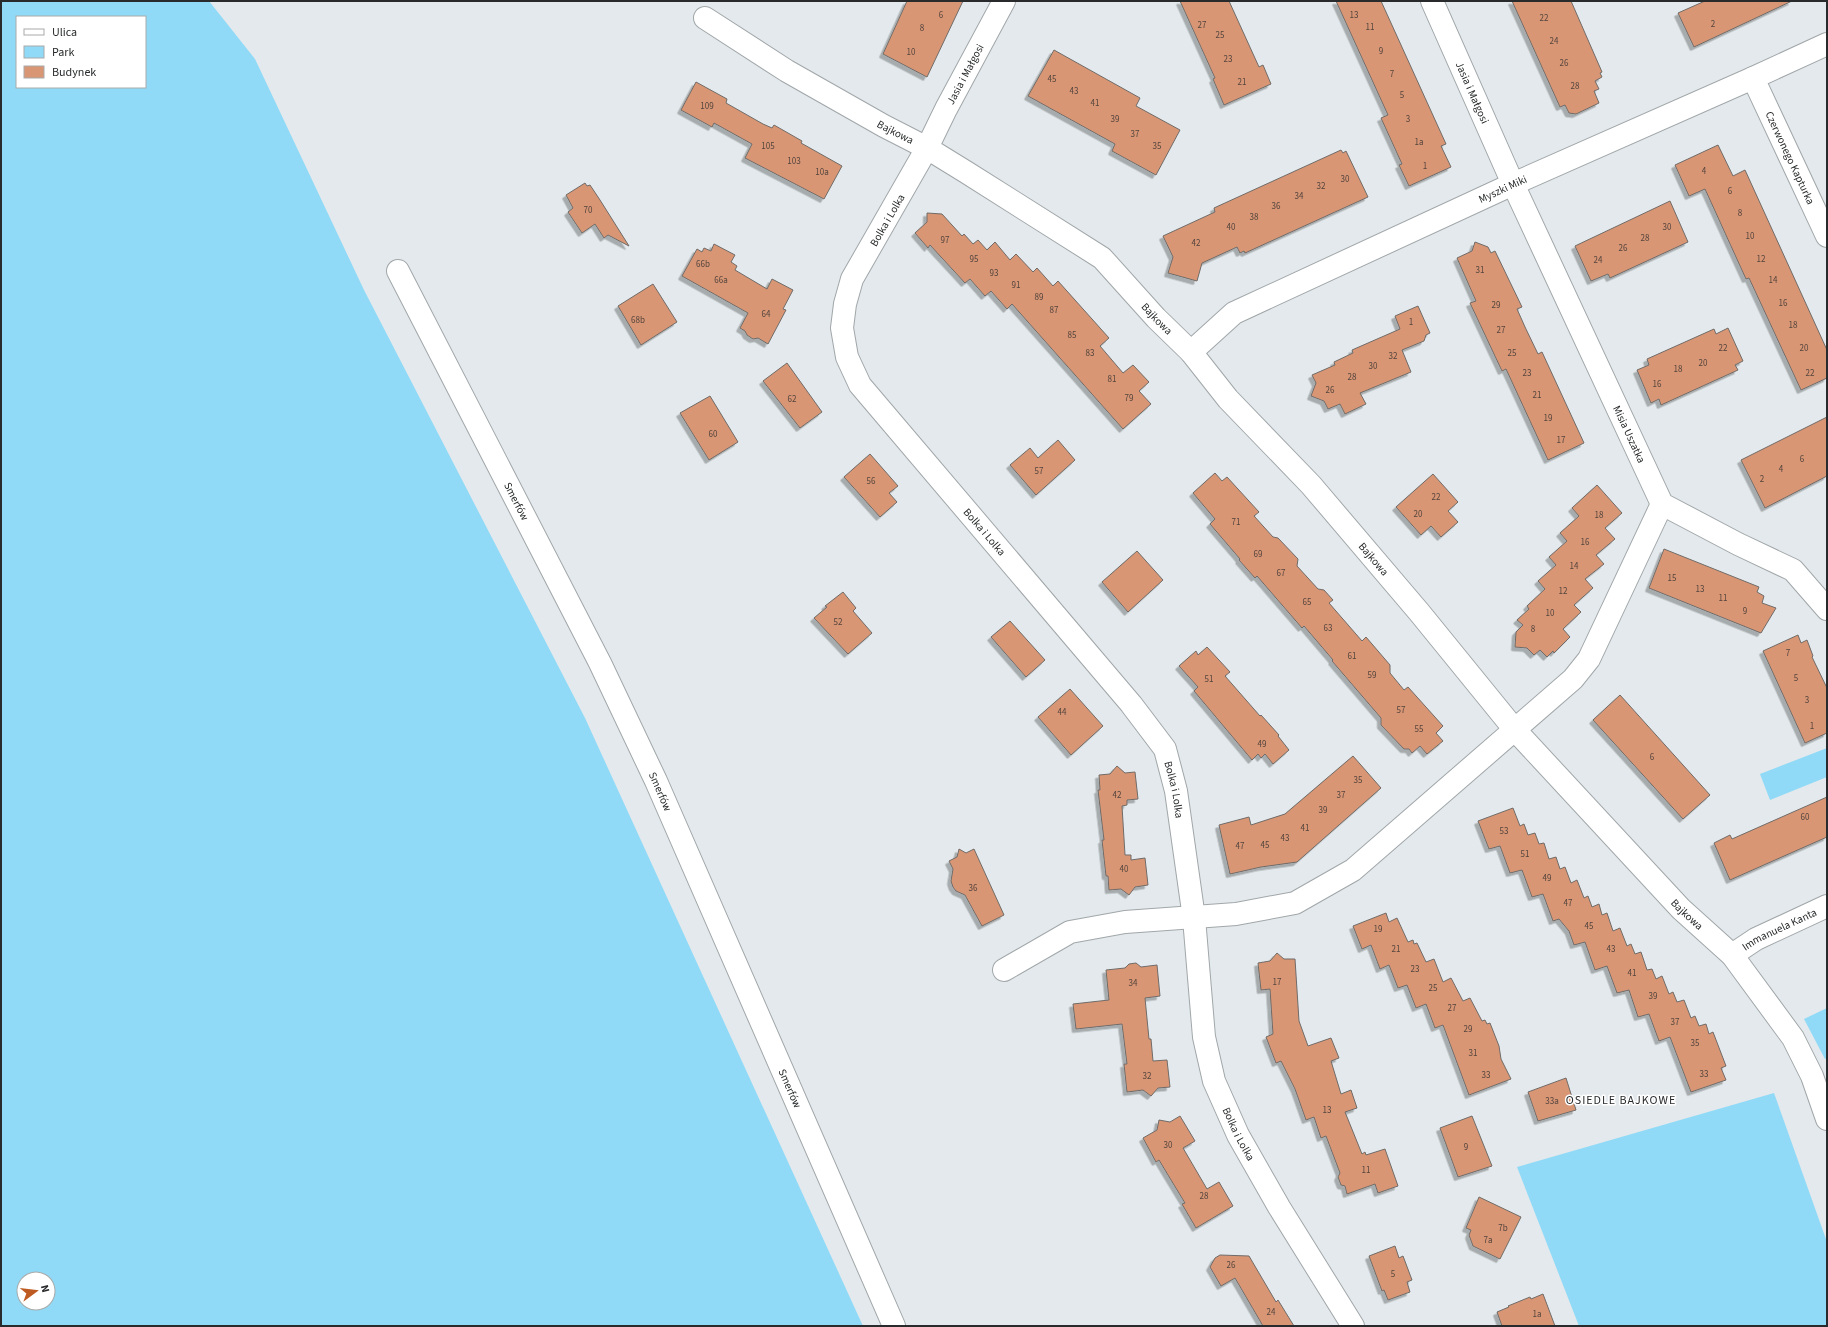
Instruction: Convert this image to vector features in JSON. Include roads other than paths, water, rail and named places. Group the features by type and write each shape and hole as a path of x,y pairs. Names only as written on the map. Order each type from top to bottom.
{"street":[{"name":"Jasia i Małgosi","path":"927,148 946,109 1004,1"},
{"name":"Jasia i Małgosi","path":"1432,1 1513,184"},
{"name":"Bajkowa","path":"705,18 787,71 884,126 927,148 1102,258 1156,318 1190,352 1228,399 1316,491 1419,612 1515,730 1681,910 1732,955 1793,1038 1812,1076 1827,1119"},
{"name":"Myszki Miki","path":"1190,352 1234,313 1513,184 1754,78 1827,44"},
{"name":"Czerwonego Kapturka","path":"1754,78 1827,236"},
{"name":"Bolka i Lolka","path":"927,148 852,279 845,304 842,328 847,357 860,385 1131,704 1165,749 1176,791 1194,918 1204,1037 1214,1081 1238,1135 1279,1207 1353,1326"},
{"name":"Misia Uszatka","path":"1513,184 1662,504"},
{"name":"Smerfów","path":"398,271 600,663 656,781 894,1326"},
{"path":"1004,970 1070,932 1125,922 1236,914 1295,903 1353,870 1573,680 1589,660 1662,504 1738,544 1794,570 1827,609"},
{"name":"Immanuela Kanta","path":"1732,955 1756,940 1827,906"}],"district":[{"name":"OSIEDLE BAJKOWE","path":"1621,1100"}]}
